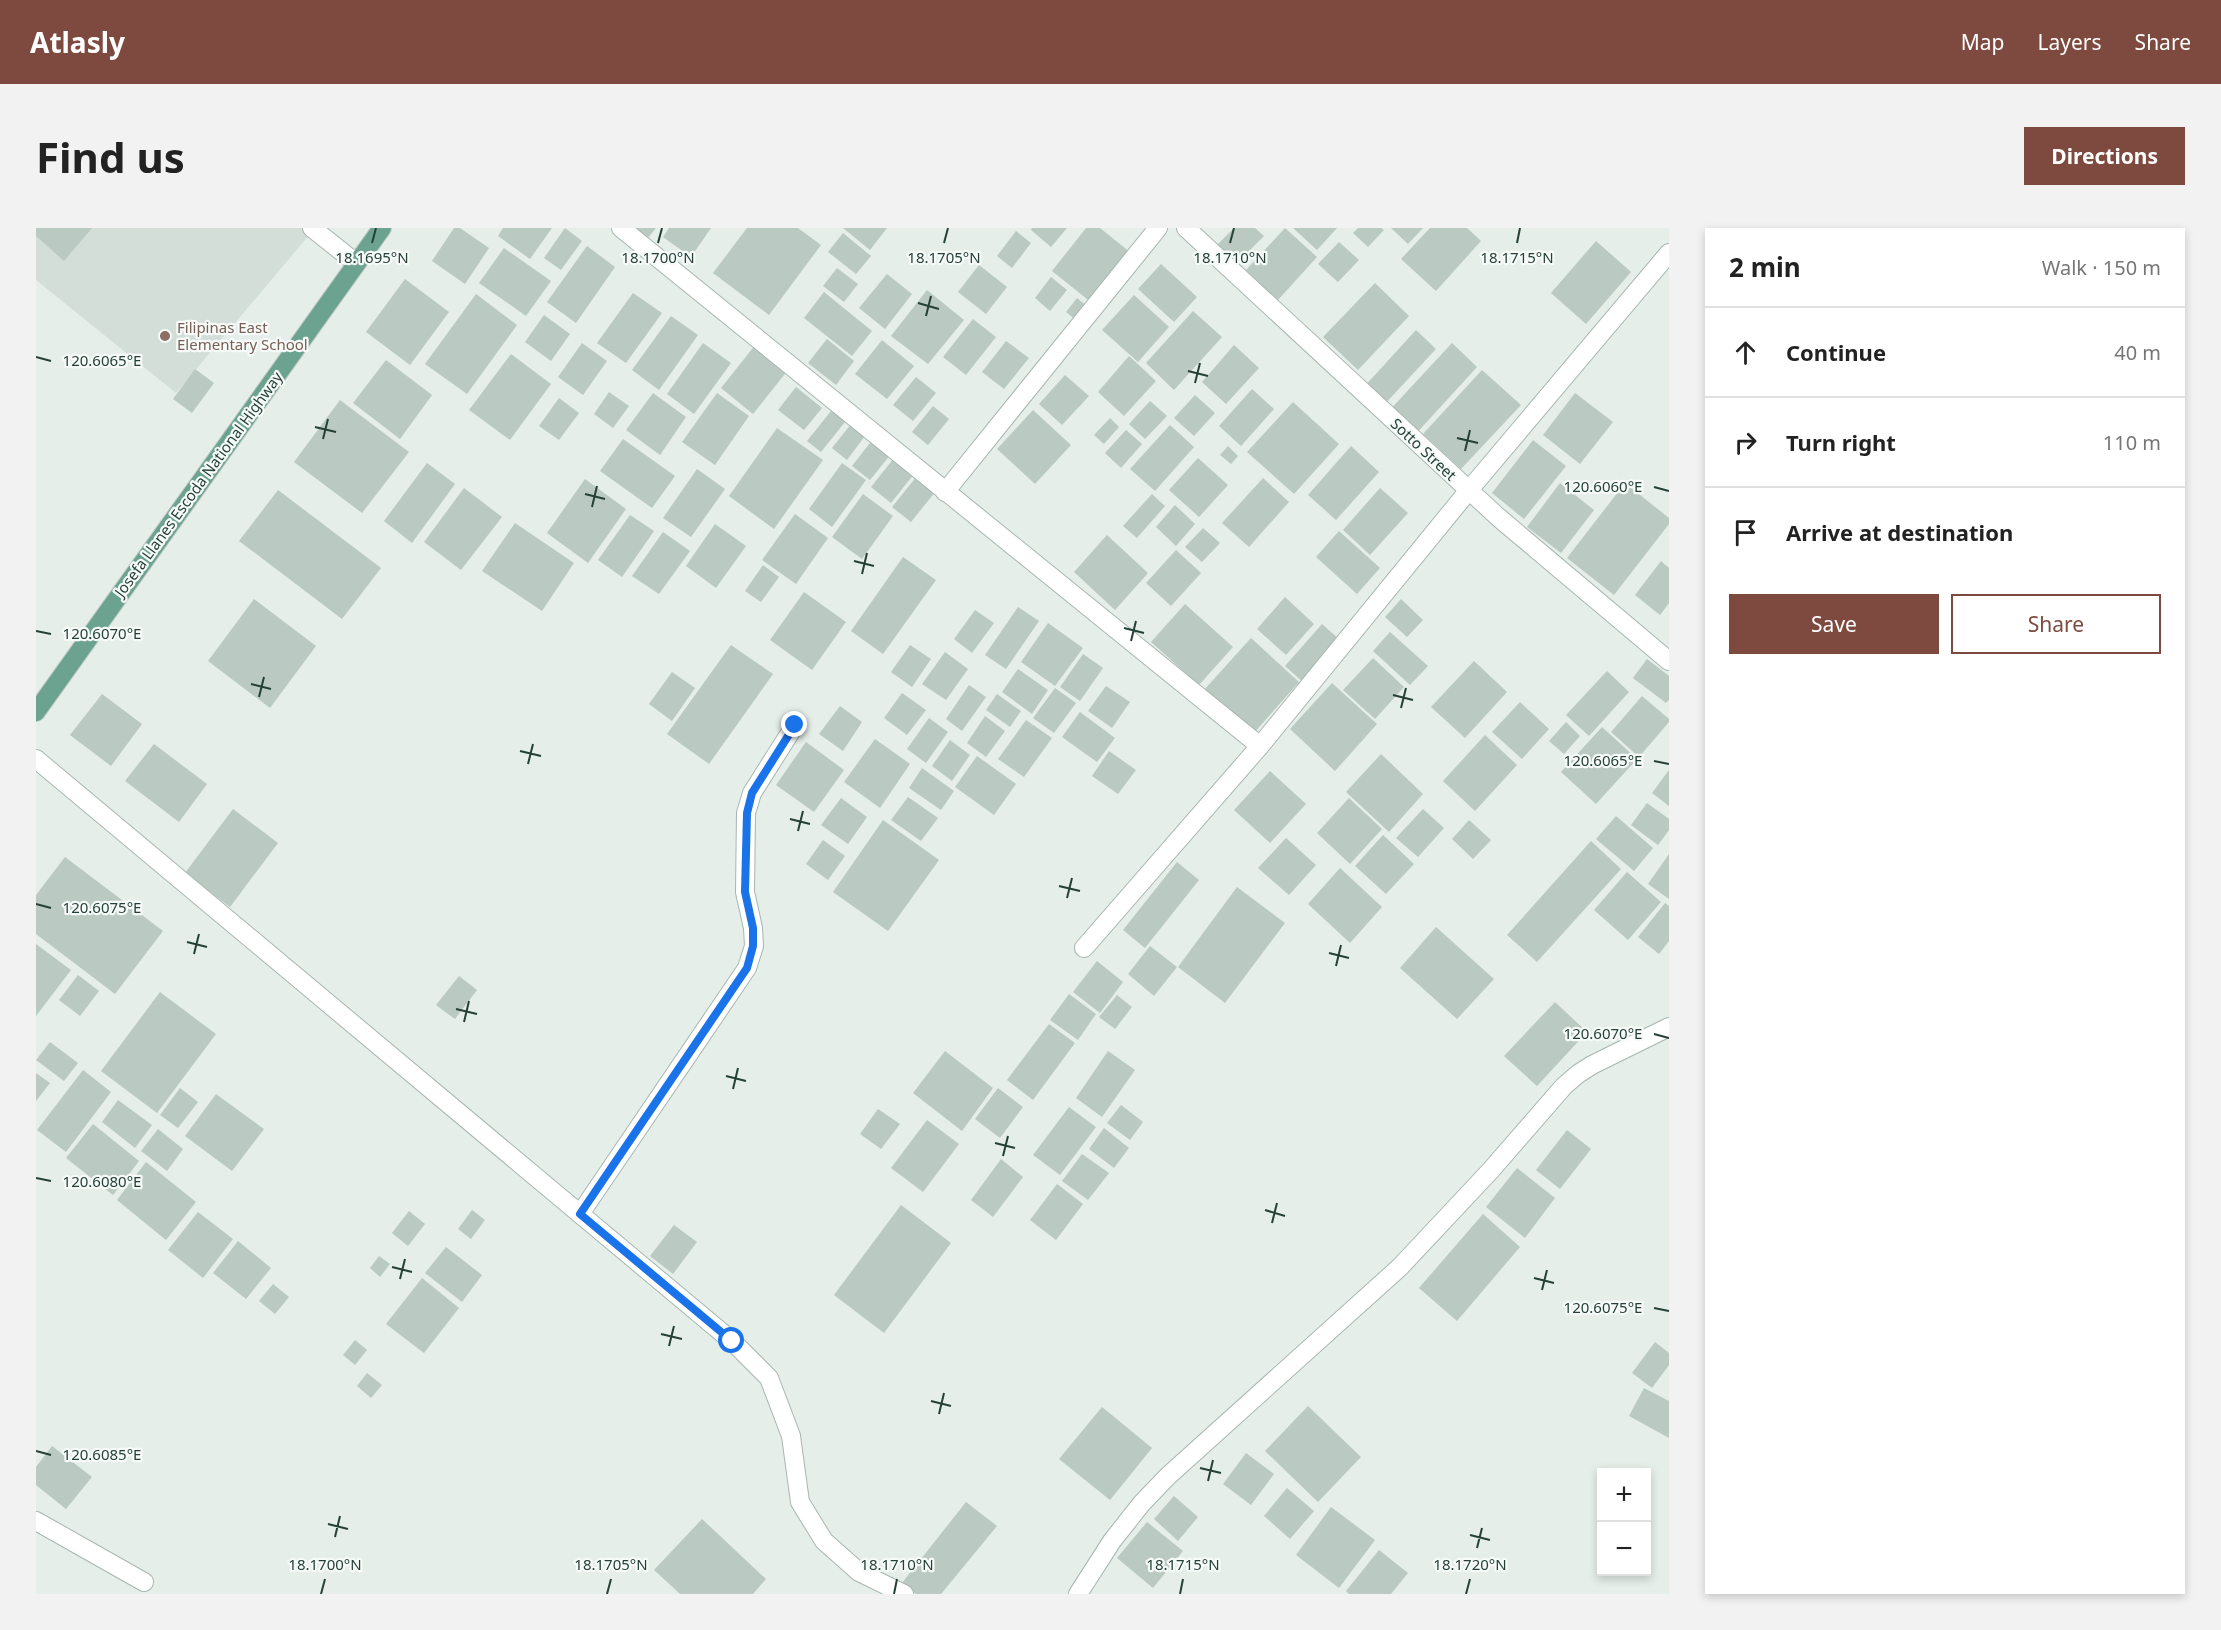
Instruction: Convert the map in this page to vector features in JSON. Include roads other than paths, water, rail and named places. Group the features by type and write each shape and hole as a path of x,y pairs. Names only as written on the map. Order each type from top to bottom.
{"main road":[{"name":"Josefa Llanes Escoda National Highway","path":"36,711 382,228"}],"street":[{"path":"312,228 356,263"},
{"path":"621,228 1260,746"},
{"path":"945,492 1158,228"},
{"name":"Sotto Street","path":"1186,228 1498,518 1669,661"},
{"path":"1084,948 1260,746 1469,490 1669,252"},
{"path":"580,1214 747,968 753,937 745,892 747,813 752,793 795,725"},
{"path":"36,759 732,1341 769,1378 791,1436 800,1502 824,1541 859,1572 904,1594"},
{"path":"1078,1594 1112,1541 1168,1476 1400,1267 1491,1170 1564,1086 1592,1065 1669,1027"},
{"path":"36,1521 144,1582"}],"place":[{"name":"Filipinas East Elementary School","path":"165,336"}]}
